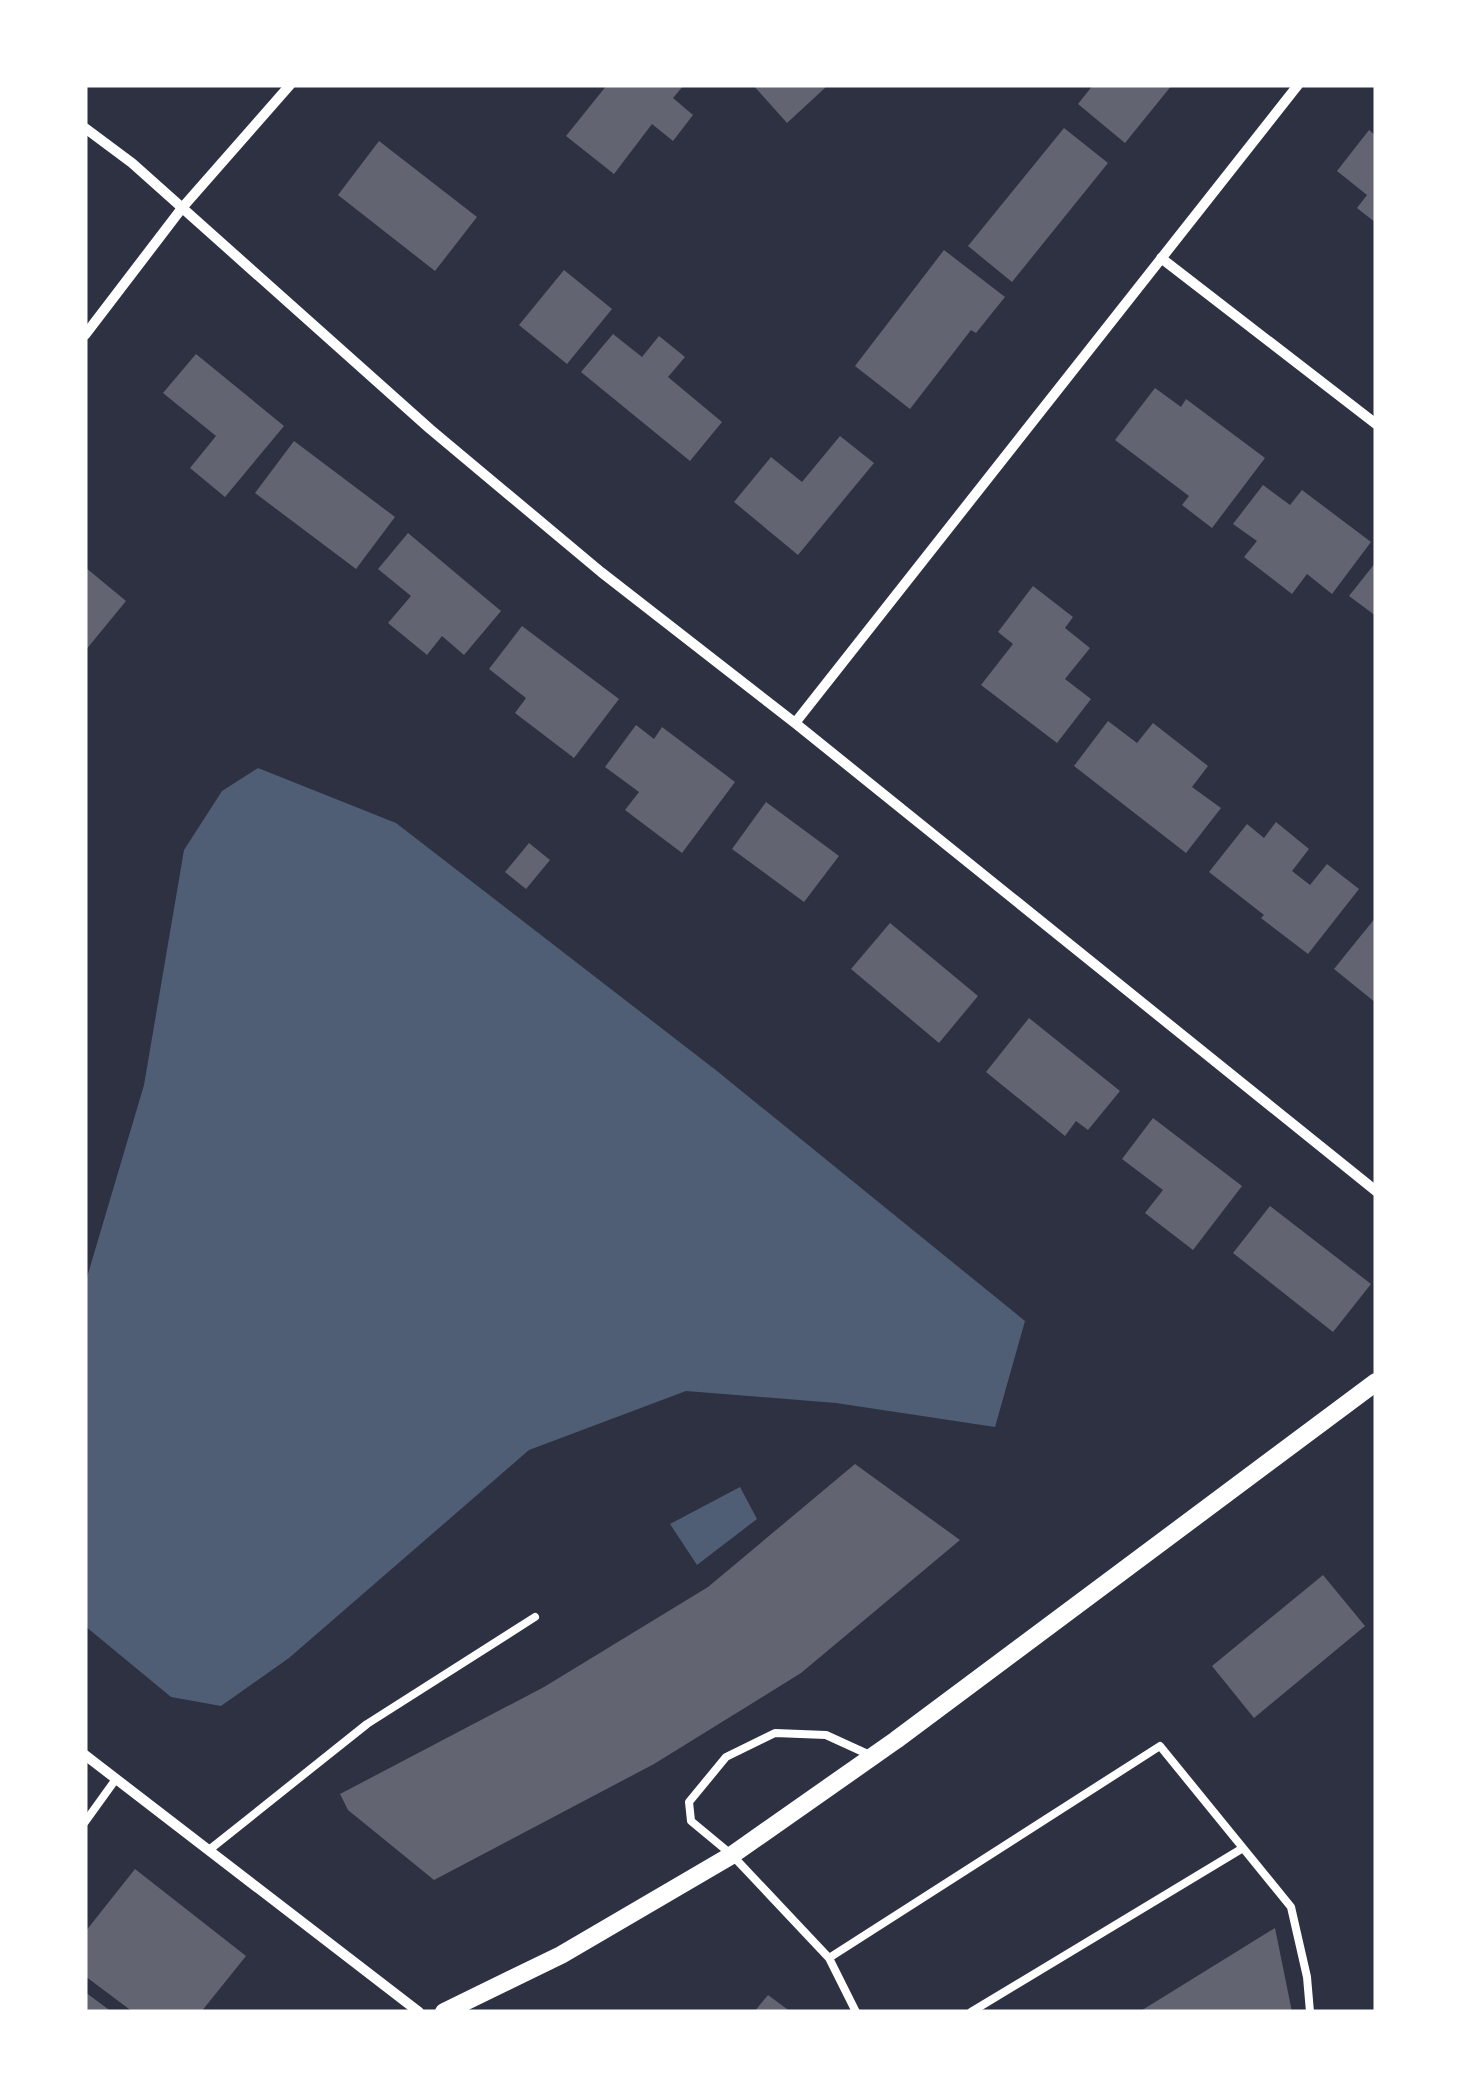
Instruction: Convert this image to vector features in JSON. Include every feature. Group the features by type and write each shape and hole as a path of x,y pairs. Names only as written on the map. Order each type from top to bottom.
{"street":[{"path":"85,334 182,208 290,85"},
{"path":"794,723 1298,85"},
{"path":"85,128 132,163 444,441 601,572 1376,1190"},
{"path":"1161,258 1376,424"},
{"path":"444,2012 561,1955 732,1854 872,1756 1376,1382"},
{"path":"85,1755 419,2012"}],"lane":[{"path":"208,1850 368,1724 535,1617"},
{"path":"856,2012 829,1958 732,1854 691,1821 689,1802 726,1757 775,1733 826,1735 872,1756"},
{"path":"829,1958 1160,1746 1291,1906 1307,1977 1310,2012"},
{"path":"85,1822 116,1779"},
{"path":"972,2012 1243,1848"}],"water":[{"path":"258,768 396,823 717,1071 1025,1321 995,1427 836,1403 686,1391 529,1450 289,1658 221,1706 171,1697 85,1626 85,1284 144,1085 184,850 222,791"},
{"path":"740,1487 757,1519 697,1565 670,1524"}],"building":[{"path":"607,85 684,85 673,98 693,115 673,141 652,124 614,174 566,136"},
{"path":"753,85 824,85 826,87 787,123"},
{"path":"1093,85 1172,85 1125,143 1078,104"},
{"path":"1064,128 1108,163 1012,282 968,246"},
{"path":"1369,130 1376,136 1376,223 1357,208 1367,195 1337,171"},
{"path":"379,141 477,217 435,271 338,195"},
{"path":"944,250 1005,297 976,333 971,330 910,409 855,366"},
{"path":"564,270 612,309 567,364 519,325"},
{"path":"613,334 642,357 659,336 685,357 668,377 722,422 690,461 581,372"},
{"path":"196,354 284,426 225,497 190,468 216,436 163,393"},
{"path":"1155,388 1181,407 1186,399 1265,458 1212,528 1182,505 1189,496 1115,440"},
{"path":"840,436 874,463 798,555 734,502 771,457 802,482"},
{"path":"294,441 395,517 356,569 255,493"},
{"path":"1263,485 1290,505 1302,490 1371,542 1332,594 1307,574 1292,594 1244,557 1257,541 1233,524"},
{"path":"408,533 501,611 464,655 442,636 427,655 388,623 411,596 378,569"},
{"path":"1376,562 1376,616 1349,596"},
{"path":"85,567 126,601 85,651"},
{"path":"1033,586 1073,617 1065,628 1090,648 1065,679 1091,699 1057,743 981,685 1013,644 998,632"},
{"path":"522,626 619,699 574,758 515,713 526,698 489,669"},
{"path":"1108,721 1137,743 1153,723 1208,766 1192,787 1221,808 1186,853 1074,766"},
{"path":"636,725 654,739 662,727 735,782 682,853 625,810 639,792 605,767"},
{"path":"766,802 839,856 804,902 732,849"},
{"path":"1276,822 1309,849 1292,871 1310,885 1327,864 1359,889 1308,954 1209,872 1247,824 1264,838"},
{"path":"529,843 550,860 526,889 505,872"},
{"path":"1376,917 1376,1003 1334,969"},
{"path":"890,923 978,996 939,1043 851,969"},
{"path":"1029,1018 1120,1091 1088,1130 1076,1121 1065,1136 986,1072"},
{"path":"1153,1118 1242,1186 1193,1250 1145,1213 1163,1190 1122,1159"},
{"path":"1270,1206 1371,1284 1333,1332 1233,1253"},
{"path":"855,1464 960,1540 801,1673 654,1764 434,1880 348,1810 340,1794 544,1687 708,1587"},
{"path":"1323,1575 1365,1626 1254,1718 1212,1666"},
{"path":"135,1869 246,1956 201,2012 133,2012 85,1976 85,1932"},
{"path":"1275,1928 1292,2012 1139,2012"},
{"path":"85,1992 112,2012 85,2012"},
{"path":"768,1995 791,2012 754,2012"}]}
